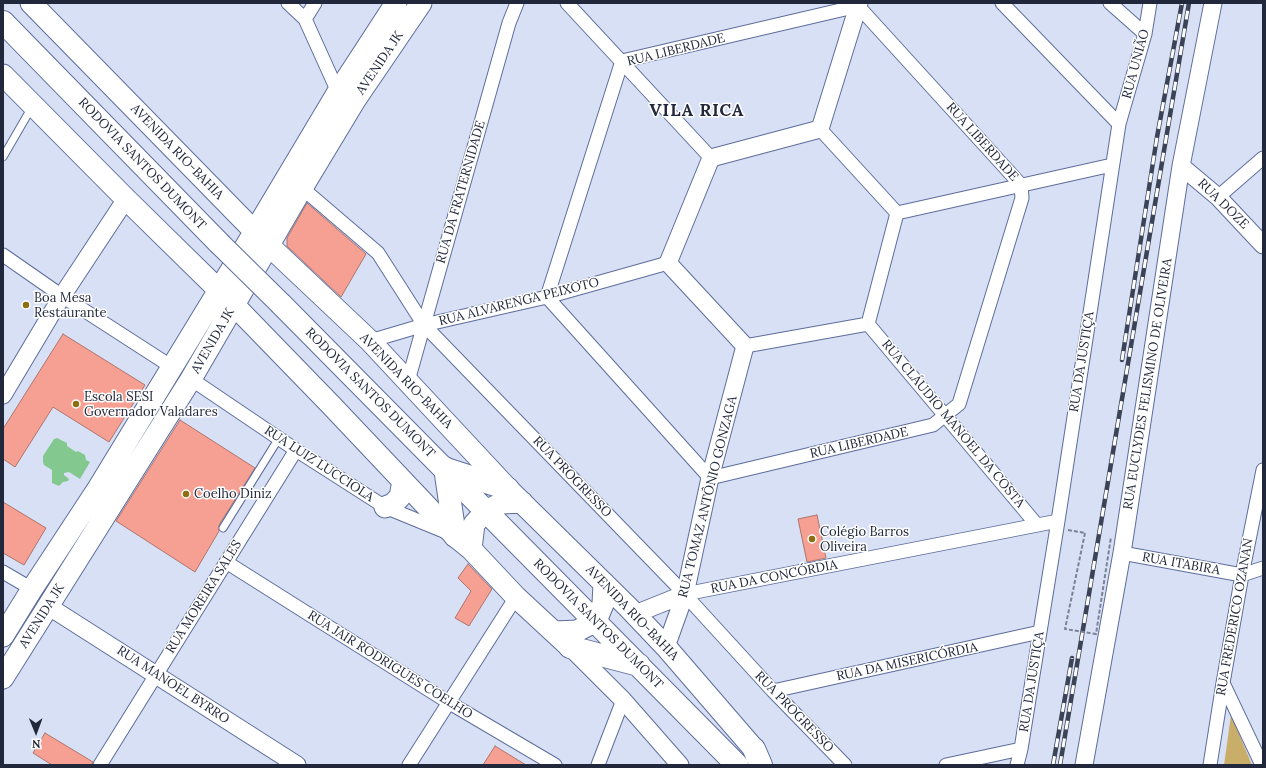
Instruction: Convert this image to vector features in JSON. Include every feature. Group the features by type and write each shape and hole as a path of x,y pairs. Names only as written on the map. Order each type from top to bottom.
{"highway":[{"name":"RODOVIA SANTOS DUMONT","path":"3,22 737,765"},
{"path":"445,468 515,495"},
{"path":"445,468 463,542"},
{"path":"563,639 640,666"}],"main road":[{"name":"AVENIDA RIO-BAHIA","path":"31,3 262,238 370,341 515,495 635,614 666,647 757,757"},
{"name":"AVENIDA JK","path":"3,678 191,379 234,305 262,238 338,92 396,3"},
{"name":"AVENIDA JK","path":"3,636 99,487 219,290 302,188 355,100 421,3"},
{"path":"3,75 234,305 516,597 563,639 596,621 603,604 604,584"},
{"path":"384,506 393,504 400,497 403,481"},
{"path":"463,542 474,524 486,511 515,495"}],"street":[{"path":"288,3 304,19 338,92"},
{"path":"304,19 315,3"},
{"name":"RUA DA FRATERNIDADE","path":"408,381 507,30 517,3"},
{"path":"567,3 711,158"},
{"path":"1002,3 1119,124"},
{"path":"1110,3 1145,34"},
{"name":"RUA UNIÃO","path":"1119,124 1145,34 1150,3"},
{"name":"RUA EUCLYDES FELISMINO DE OLIVEIRA","path":"1084,765 1122,553 1181,166 1213,3"},
{"path":"820,129 858,5"},
{"name":"RUA LIBERDADE","path":"547,296 622,62 858,5 1021,185 1022,198 959,404 933,425 710,478"},
{"name":"RUA DA JUSTIÇA","path":"1017,765 1021,749 1040,632 1119,124"},
{"path":"711,158 820,129"},
{"path":"820,129 897,213"},
{"path":"711,158 668,263 745,346 868,324 897,213"},
{"path":"1218,197 1262,162"},
{"path":"897,213 1112,165"},
{"name":"RUA DOZE","path":"1181,166 1218,197 1263,245"},
{"name":"RUA PROGRESSO","path":"302,188 378,253 424,325 685,594 773,691 845,765"},
{"path":"3,394 62,296 126,198"},
{"path":"3,256 172,367"},
{"name":"RUA ALVARENGA PEIXOTO","path":"370,341 424,325 547,296 668,263"},
{"path":"547,296 710,478"},
{"name":"RUA CLÁUDIO MANOEL DA COSTA","path":"868,324 1037,525"},
{"name":"RUA TOMAZ ANTÔNIO GONZAGA","path":"666,647 685,594 710,478 745,346"},
{"name":"RUA LUIZ LUCCIOLA","path":"191,379 296,450 384,506 463,542"},
{"name":"RUA MOREIRA SALES","path":"100,765 296,450"},
{"name":"RUA FREDERICO OZANAN","path":"1210,765 1242,574 1263,470"},
{"name":"RUA DA CONCÓRDIA","path":"635,614 685,594 1037,525 1057,525"},
{"name":"RUA ITABIRA","path":"1122,553 1242,574 1263,568"},
{"name":"RUA JAIR RODRIGUES COELHO","path":"226,562 448,702 555,765"},
{"path":"3,572 32,589"},
{"path":"409,765 516,597"},
{"name":"RUA MANOEL BYRRO","path":"48,606 297,765"},
{"name":"RUA DA MISERICÓRDIA","path":"773,691 1040,632"},
{"path":"563,639 623,700 680,765"},
{"path":"1223,683 1262,765"},
{"path":"598,765 623,700"},
{"path":"946,765 1021,749"},
{"name":"AVENIDA RIO-BAHIA","path":"757,757 774,765"}],"lane":[{"path":"3,157 34,105"},
{"path":"223,528 279,438"}],"path":[{"path":"1057,525 1085,533 1065,629 1096,634 1112,537"}],"shaded area":[{"path":"57,438 67,443 67,446 76,452 78,451 85,455 86,460 90,462 80,479 69,472 64,473 64,475 69,479 59,486 52,483 52,470 44,465 43,462 43,456 54,439"},
{"path":"1231,715 1252,765 1224,765"}],"building":[{"path":"307,203 366,254 341,297 287,246 287,238"},
{"path":"63,334 145,385 109,442 53,407 15,467 3,459 3,429"},
{"name":"Coelho Diniz","path":"180,420 255,468 219,525 219,531 195,572 116,521"},
{"path":"3,502 46,528 24,565 3,553"},
{"name":"Colégio Barros Oliveira","path":"817,515 826,558 807,562 798,519"},
{"path":"468,564 492,589 469,626 455,618 471,591 458,578"},
{"path":"45,733 93,762 92,765 52,765 33,753"},
{"path":"495,746 526,765 483,765"}],"railway":[{"path":"1122,360 1157,137 1182,3"},
{"path":"1060,765 1189,3"},
{"path":"1053,765 1072,658"}],"place":[{"name":"Boa Mesa Restaurante","path":"26,305"},
{"name":"Escola SESI Governador Valadares","path":"76,404"},
{"name":"Coelho Diniz","path":"186,494"},
{"name":"Colégio Barros Oliveira","path":"812,539"}],"district":[{"name":"VILA RICA","path":"697,111"}]}
